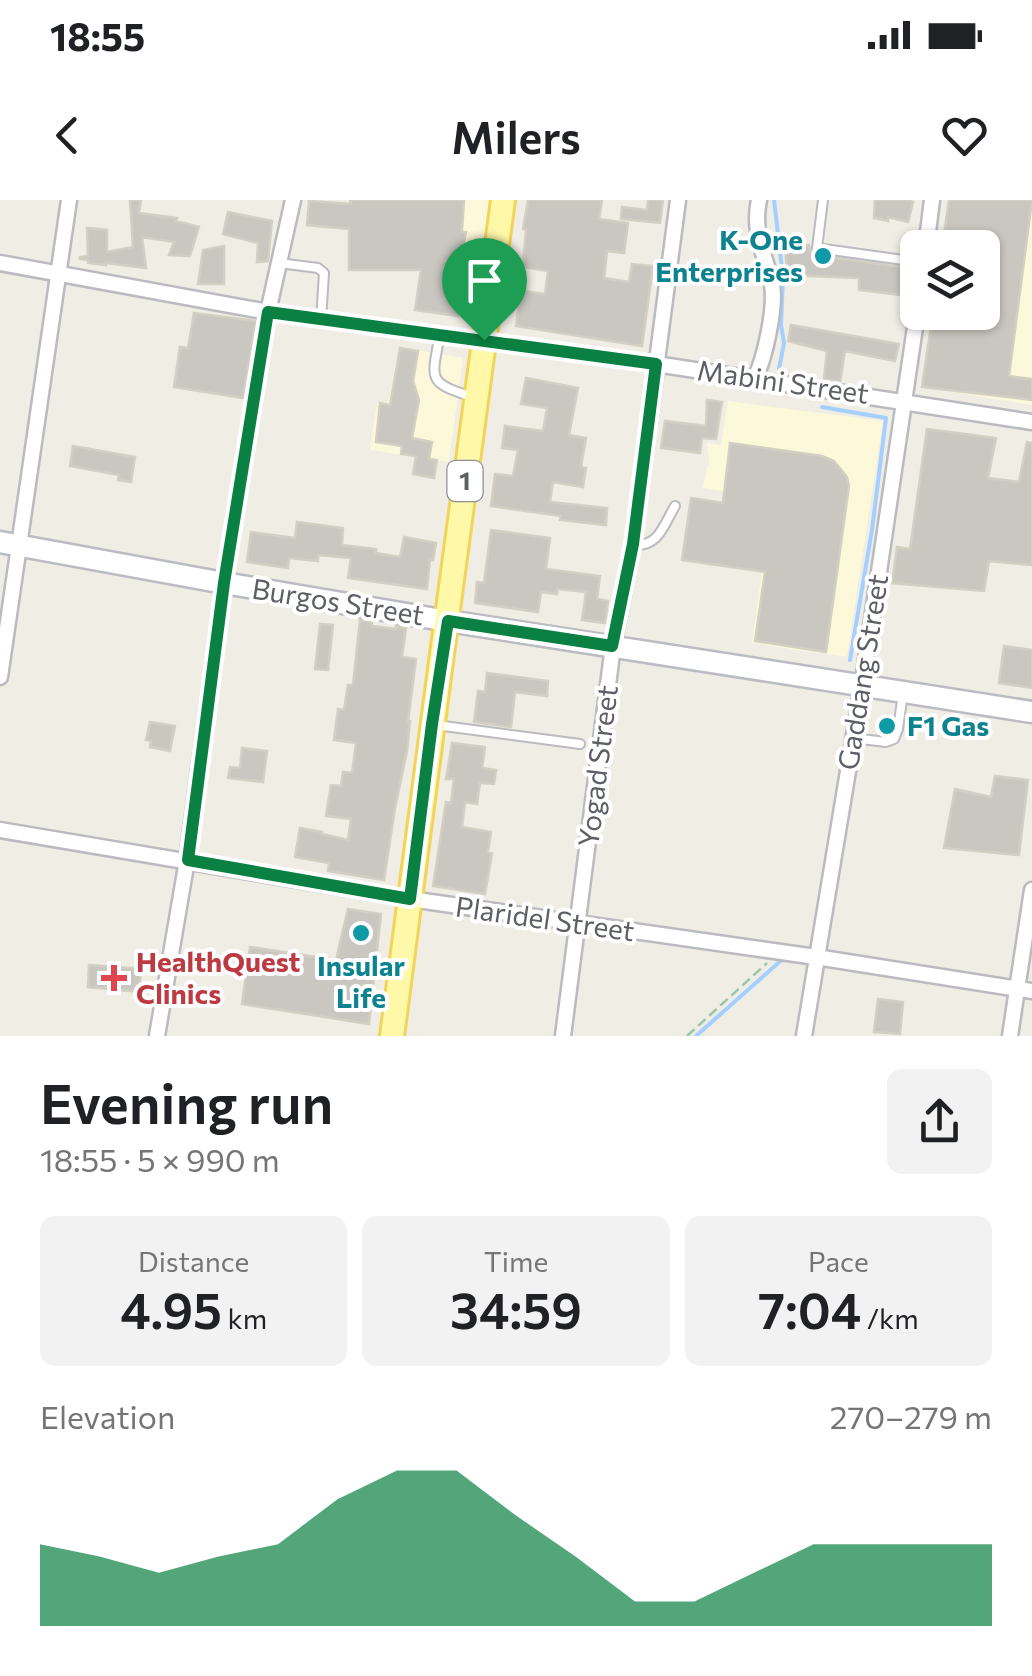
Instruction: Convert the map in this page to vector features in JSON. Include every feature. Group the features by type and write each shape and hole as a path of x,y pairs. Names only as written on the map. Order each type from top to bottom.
{"main road":[{"name":"1","path":"392,1036 503,200"},
{"name":"Burgos Street","path":"10,544 448,621 1032,712"}],"street":[{"path":"0,677 10,544 68,200"},
{"path":"158,1036 188,860 224,583 268,312 292,200"},
{"name":"Yogad Street","path":"563,1036 612,646 633,544 678,200"},
{"path":"756,378 764,360 773,290 755,220 760,200"},
{"path":"928,230 932,200"},
{"name":"Mabini Street","path":"0,263 268,312 756,378 1032,422"},
{"name":"Gaddang Street","path":"804,1036 862,686 914,330"},
{"name":"Plaridel Street","path":"0,830 410,899 1025,990"},
{"path":"1010,1036 1025,990 1032,890"}],"lane":[{"path":"823,200 817,248 900,260"},
{"path":"279,264 324,272 321,320"},
{"path":"440,334 436,381 444,388 476,398"},
{"path":"633,544 655,541 675,506"},
{"path":"853,738 886,742 894,739 903,693"},
{"path":"432,724 580,744"}],"path":[{"path":"687,1036 778,952"}],"shaded area":[{"path":"350,200 490,200 481,270 349,270"},
{"path":"948,200 1032,200 1032,405 922,387 930,330 1000,330 1000,230 944,230"},
{"path":"399,347 463,358 449,462 370,450 377,403 388,403"},
{"path":"728,401 883,421 847,657 752,643 772,499 703,488 710,467 707,443 721,445"}],"building":[{"path":"130,200 141,200 139,213 177,218 176,221 199,227 190,256 169,255 174,242 142,237 146,268 80,259 88,256 87,228 107,230 107,252 133,247"},
{"path":"350,200 464,200 462,232 466,232 458,270 472,270 468,295 461,294 458,316 415,310 421,270 349,270 349,229 307,225 309,201 351,204"},
{"path":"528,200 602,200 599,219 628,223 624,253 607,251 604,278 629,282 632,264 653,266 642,346 516,326 521,291 545,294 548,271 523,267"},
{"path":"648,200 663,200 660,223 621,219 622,207 647,210"},
{"path":"875,200 913,202 908,222 874,218"},
{"path":"949,200 1032,200 1009,376 1032,379 1032,400 922,387 930,330 1000,330 1000,230 945,230"},
{"path":"228,212 272,221 268,261 257,262 258,243 223,234"},
{"name":"K-One Enterprises","path":"785,245 809,245 816,255 900,267 900,295 859,290 859,278 787,275"},
{"path":"224,246 224,284 198,284 203,250"},
{"path":"194,313 256,321 243,398 174,387 180,347 188,348"},
{"path":"791,325 899,344 895,361 845,351 840,382 824,379 827,351 788,341"},
{"path":"400,348 418,351 413,381 419,400 412,438 432,442 429,459 437,460 434,478 413,474 416,456 401,454 402,446 376,442 380,403 390,405"},
{"path":"526,378 578,388 569,435 586,438 581,467 586,468 583,487 553,482 550,502 607,508 606,525 491,506 495,474 513,476 518,450 502,448 505,426 543,431 547,408 521,404"},
{"path":"707,400 722,402 716,439 702,438 700,453 661,448 665,421 706,426"},
{"path":"927,429 996,438 988,478 1019,482 1027,442 1032,443 1032,565 989,561 984,591 892,583 897,547 910,549"},
{"path":"730,443 822,456 834,461 847,477 849,486 826,652 755,641 765,572 682,560 691,498 723,503"},
{"path":"73,446 135,457 131,482 118,480 119,475 70,466"},
{"path":"297,522 343,528 342,545 400,557 404,537 436,543 427,589 348,578 351,558 289,558 288,568 247,562 251,532 295,538"},
{"path":"491,530 550,538 546,569 600,576 597,599 608,601 605,623 582,620 586,592 541,592 538,612 475,603 477,582 484,583"},
{"path":"360,620 372,622 372,626 406,628 402,657 416,659 407,751 384,880 328,871 329,863 295,857 300,828 348,840 351,819 326,816 331,785 341,786 343,772 352,773 356,743 334,740 338,709 344,710 348,685 353,685"},
{"path":"320,624 333,625 328,670 315,669"},
{"path":"1004,646 1032,650 1032,688 999,683"},
{"path":"487,673 548,681 547,696 515,692 511,727 474,722 478,691 485,692"},
{"path":"150,722 175,726 170,751 150,747 151,741 146,740"},
{"path":"452,743 485,747 482,768 496,770 494,784 480,783 477,804 465,802 462,827 491,832 488,852 492,853 485,894 433,886 446,802 451,803 454,779 446,779"},
{"path":"242,748 267,751 263,782 228,778 230,767 240,768"},
{"path":"995,776 1028,780 1019,855 944,848 955,789 991,797"},
{"path":"348,909 381,914 369,1024 242,1004 250,947 336,960"},
{"name":"HealthQuest Clinics","path":"89,965 141,969 139,992 88,987"},
{"path":"878,999 903,1002 900,1034 874,1032"}],"waterway":[{"path":"774,200 783,277 784,343 779,369"},
{"path":"822,407 886,418 850,660"},
{"path":"696,1036 786,956"}],"place":[{"name":"K-One Enterprises","path":"823,256"},
{"name":"F1 Gas","path":"887,726"},
{"name":"Insular Life","path":"361,933"},
{"name":"HealthQuest Clinics","path":"114,978"}],"route":[{"path":"268,312 484,340 656,364 633,544 612,646 448,621 410,899 188,860 224,583 268,312"}]}
